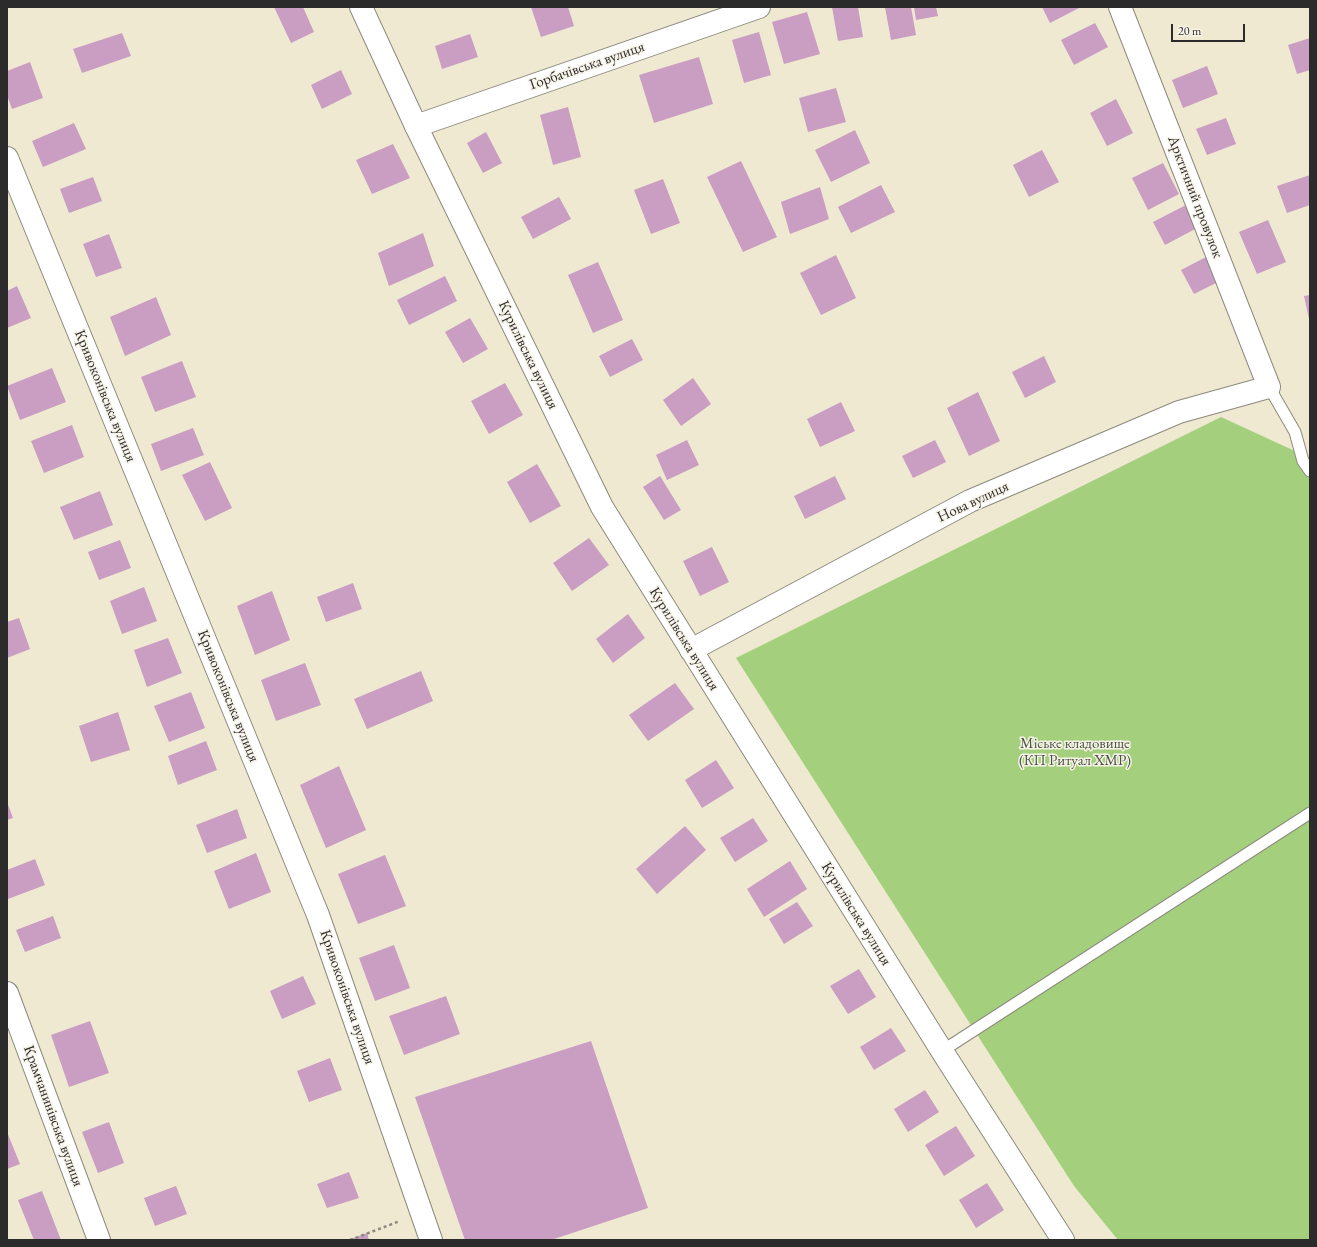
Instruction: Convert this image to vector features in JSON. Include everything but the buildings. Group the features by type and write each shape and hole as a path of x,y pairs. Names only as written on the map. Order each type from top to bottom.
{"street":[{"name":"Курилівська вулиця","path":"360,7 416,126 602,507 1062,1240"},
{"name":"Горбачівська вулиця","path":"416,126 759,7"},
{"name":"Арктичний провулок","path":"1120,7 1269,387"},
{"name":"Кривоконівська вулиця","path":"7,158 318,915 431,1240"},
{"name":"Нова вулиця","path":"691,650 970,501 1179,412 1269,387"},
{"name":"Крамчанинівська вулиця","path":"7,993 99,1240"}],"lane":[{"path":"1269,387 1295,432 1304,461 1310,471"},
{"path":"942,1051 1310,813"}],"path":[{"path":"350,1240 391,1226 422,1211"}],"green space":[{"name":"Міське кладовище (КП Ритуал ХМР)","path":"1221,417 1310,458 1310,1240 1118,1240 1074,1186 736,658"}]}
